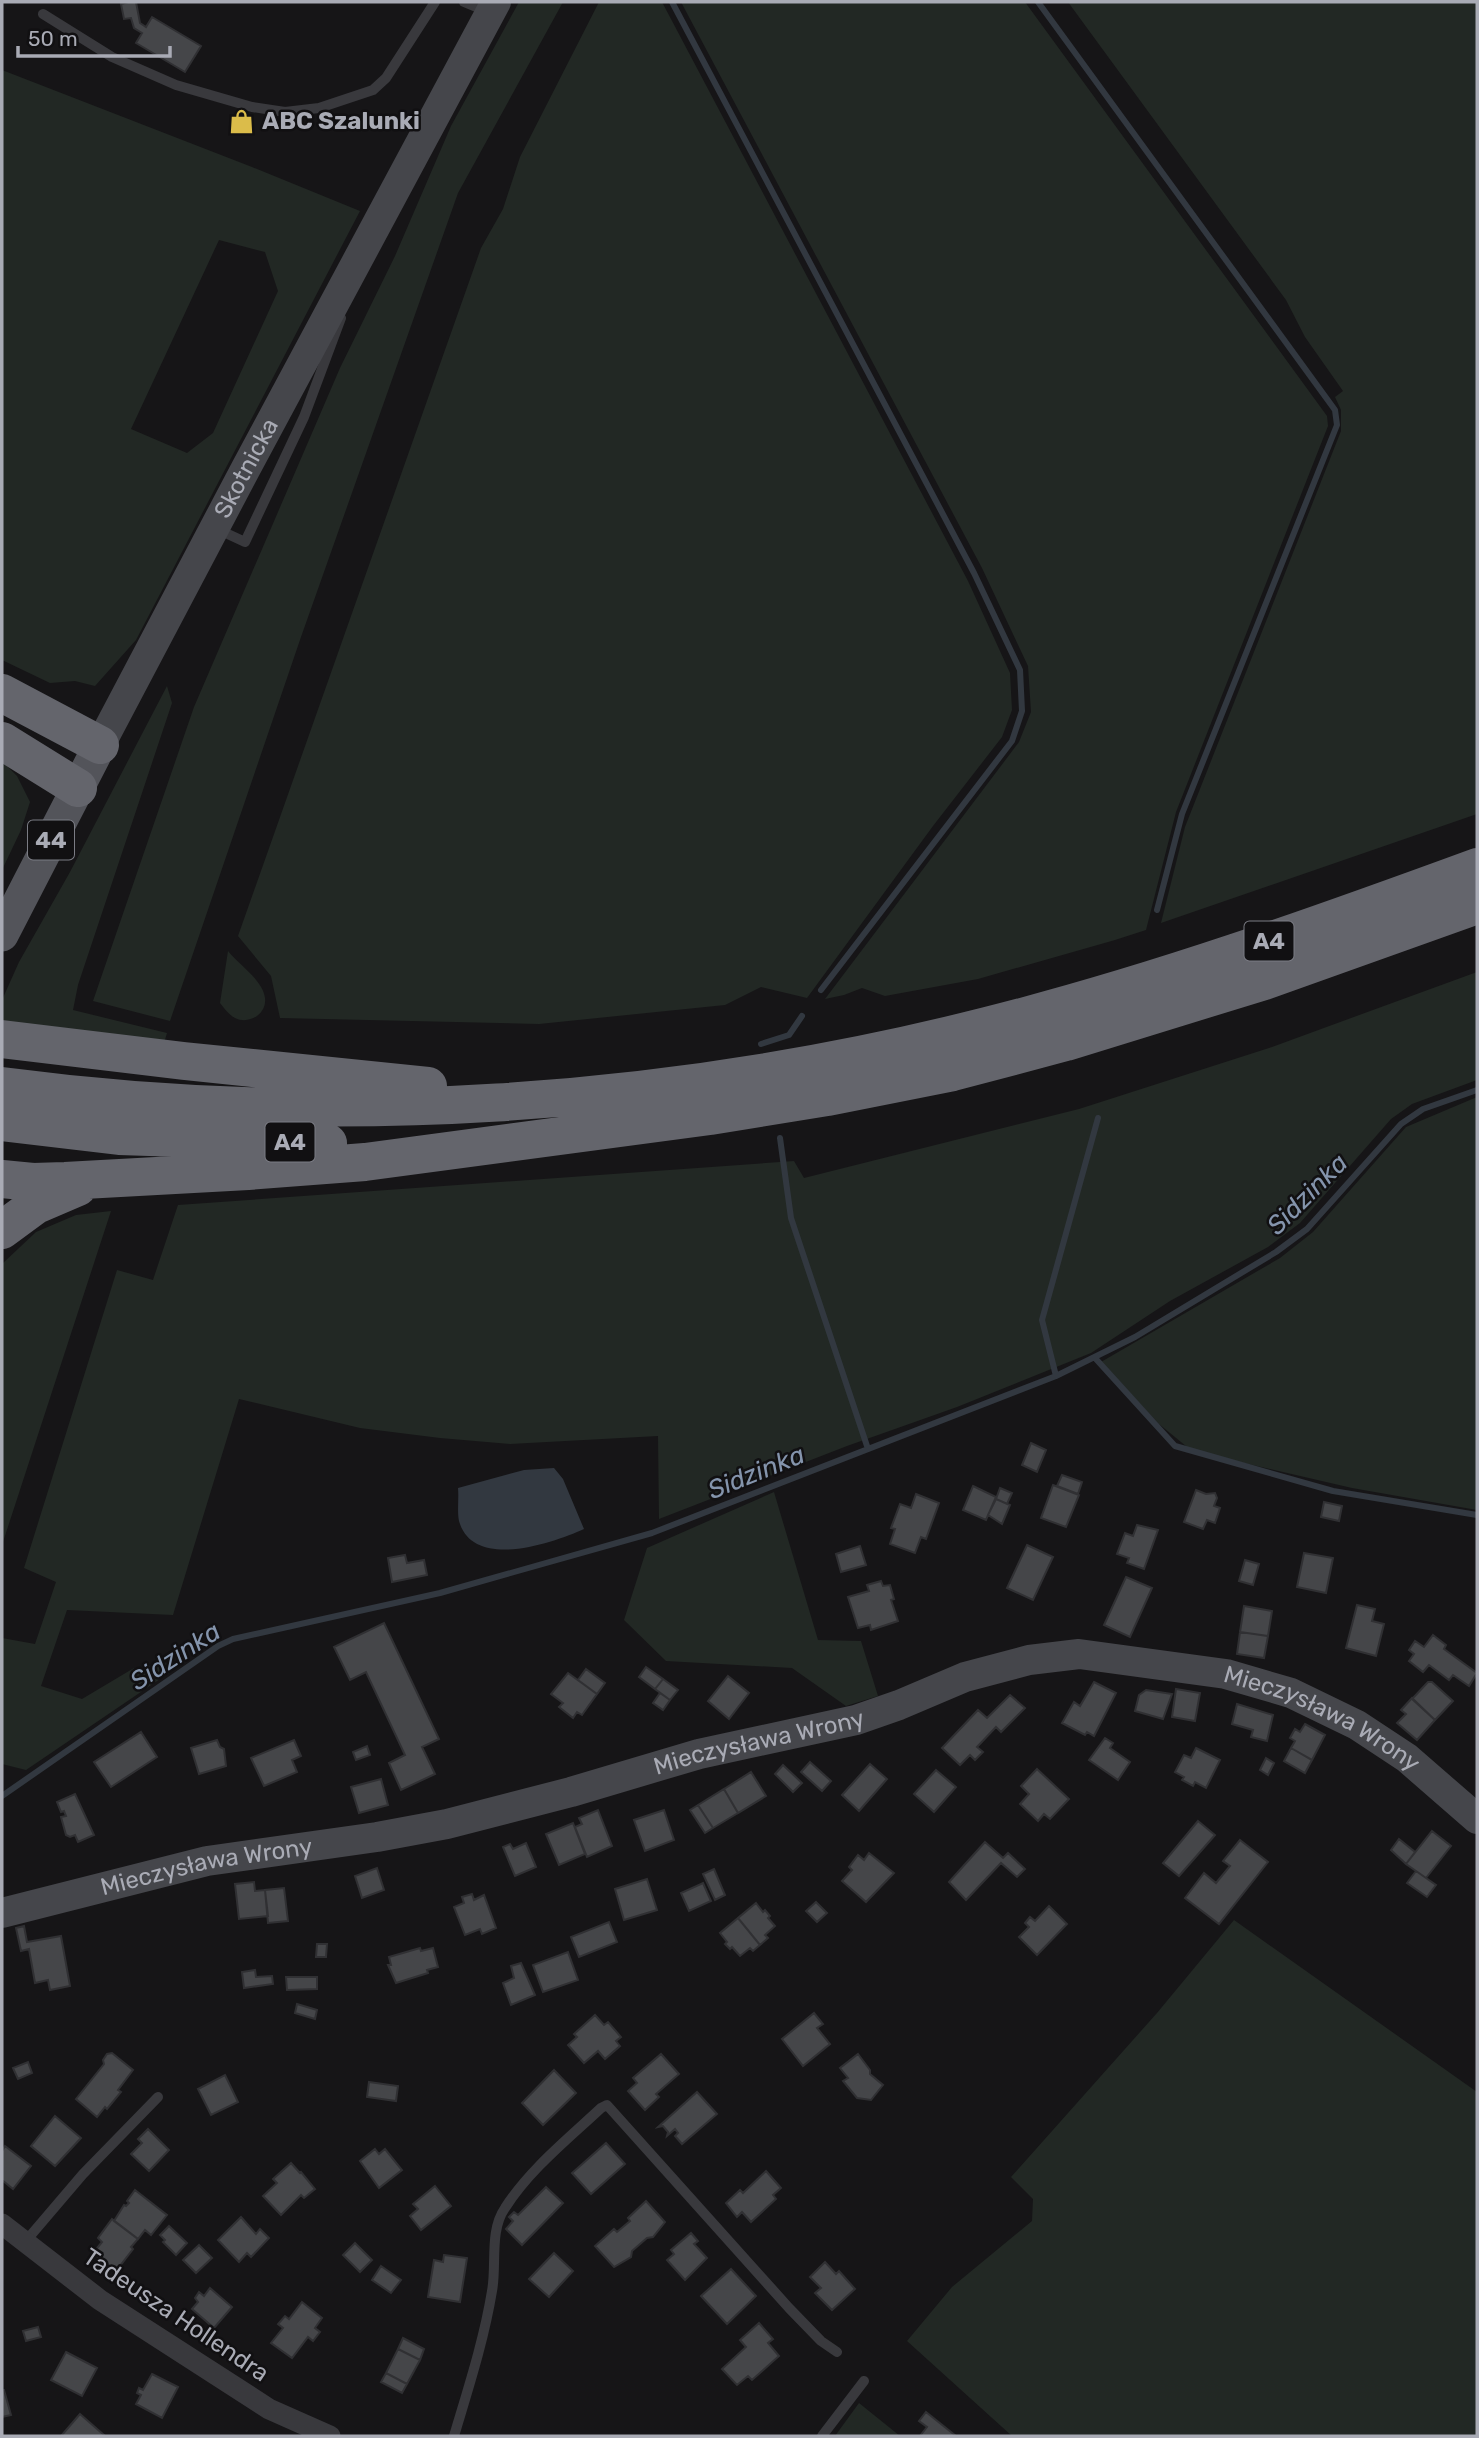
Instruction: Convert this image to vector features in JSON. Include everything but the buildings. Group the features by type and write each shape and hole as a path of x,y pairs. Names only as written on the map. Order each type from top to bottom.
{"highway":[{"path":"2,693 100,745"},
{"path":"2,741 78,788"},
{"name":"A4","path":"2,1086 170,1102 270,1107 383,1107 554,1099 664,1087 864,1054 986,1027 1123,988 1255,946 1477,867"},
{"name":"A4","path":"2,1122 119,1136 309,1142 426,1140 579,1132 710,1116 827,1097 953,1072 1066,1042 1201,1001 1477,905"},
{"path":"2,1039 184,1061 554,1099"},
{"path":"2,1179 33,1182 247,1171 365,1161 579,1132"},
{"path":"2,1230 36,1205 100,1179"}],"main road":[{"name":"Skotnicka","path":"2,936 100,745"}],"street":[{"name":"Skotnicka","path":"100,745 373,230 484,5"},
{"name":"Mieczysława Wrony","path":"2,1913 206,1861 439,1826 571,1792 699,1754 856,1720 965,1677 1029,1660 1079,1654 1226,1674 1291,1693 1357,1725 1407,1758 1477,1819"},
{"name":"Tadeusza Hollendra","path":"2,2224 100,2300 258,2402 330,2436"}],"lane":[{"path":"43,15 112,57 176,85 252,107 285,112 319,108 373,90 386,78 435,2"},
{"path":"25,2242 83,2174 158,2097"},
{"path":"454,2436 492,2290 500,2216 530,2175 607,2105 789,2308 821,2341 837,2352"},
{"path":"822,2436 864,2381"}],"shaded area":[{"path":"519,2 563,2 458,193 301,637 170,1021 93,1001 194,707 340,368 395,256 451,126"},
{"path":"599,2 662,2 968,581 1010,673 1012,710 1002,737 807,998 761,987 725,1005 539,1024 280,1018 271,976 238,936 481,248 503,209 520,157"},
{"path":"681,2 1025,2 1327,416 1328,426 1176,812 1146,930 978,979 885,996 862,988 825,999 1019,742 1031,712 1028,666 982,568"},
{"path":"1068,2 1477,2 1477,814 1161,923 1185,827 1341,431 1341,410 1335,397 1343,391 1305,337 1286,300"},
{"path":"2,70 360,211 136,640 95,686 75,681 50,683 2,660","holes":["219,240 265,252 278,291 213,433 187,453 131,429"]},
{"path":"167,686 172,703 78,985 73,1010 167,1033 164,1043 2,1023 2,1000 19,962 70,872"},
{"path":"2,761 17,776 30,802 21,830 2,870"},
{"path":"228,951 263,991 263,1009 251,1019 235,1018 220,1003"},
{"path":"1477,972 1477,1080 1412,1104 1391,1119 1300,1223 1268,1247 1170,1301 1091,1353 957,1407 847,1446 659,1519 658,1436 510,1444 440,1438 360,1428 239,1399 173,1615 67,1610 41,1686 82,1699 134,1668 188,1660 26,1770 2,1764 2,1638 35,1644 56,1582 24,1568 117,1270 153,1280 178,1205 794,1161 804,1178 1079,1109 1269,1048"},
{"path":"1477,1097 1477,1510 1352,1488 1192,1451 1159,1424 1101,1362 1280,1258 1313,1232 1406,1127"},
{"path":"111,1211 2,1545 2,1264 36,1232 76,1215"},
{"path":"554,1468 563,1479 584,1529 553,1541 515,1549 480,1545 467,1536 459,1521 458,1488 524,1470"},
{"path":"774,1492 818,1640 861,1641 878,1696 846,1706 792,1668 666,1661 624,1620 647,1548"},
{"path":"1234,1920 1477,2092 1477,2436 1012,2436 907,2341 952,2287 1032,2221 1033,2199 1011,2177 1157,2013"},
{"path":"859,2403 900,2436 835,2436"}],"waterway":[{"path":"672,2 974,573 1020,670 1022,711 1012,741 821,990"},
{"path":"1038,2 1335,410 1337,425 1182,814 1157,910"},
{"path":"761,1044 789,1035 802,1016"},
{"name":"Sidzinka","path":"2,1796 218,1646 233,1639 440,1593 652,1533 1056,1376 1135,1337 1276,1252 1307,1229 1401,1124 1423,1109 1477,1090"},
{"path":"1056,1376 1042,1320 1098,1118"},
{"path":"780,1138 791,1218 868,1449"},
{"path":"1095,1358 1175,1446 1333,1491 1477,1515"}],"place":[{"name":"ABC Szalunki","path":"242,121"}]}
